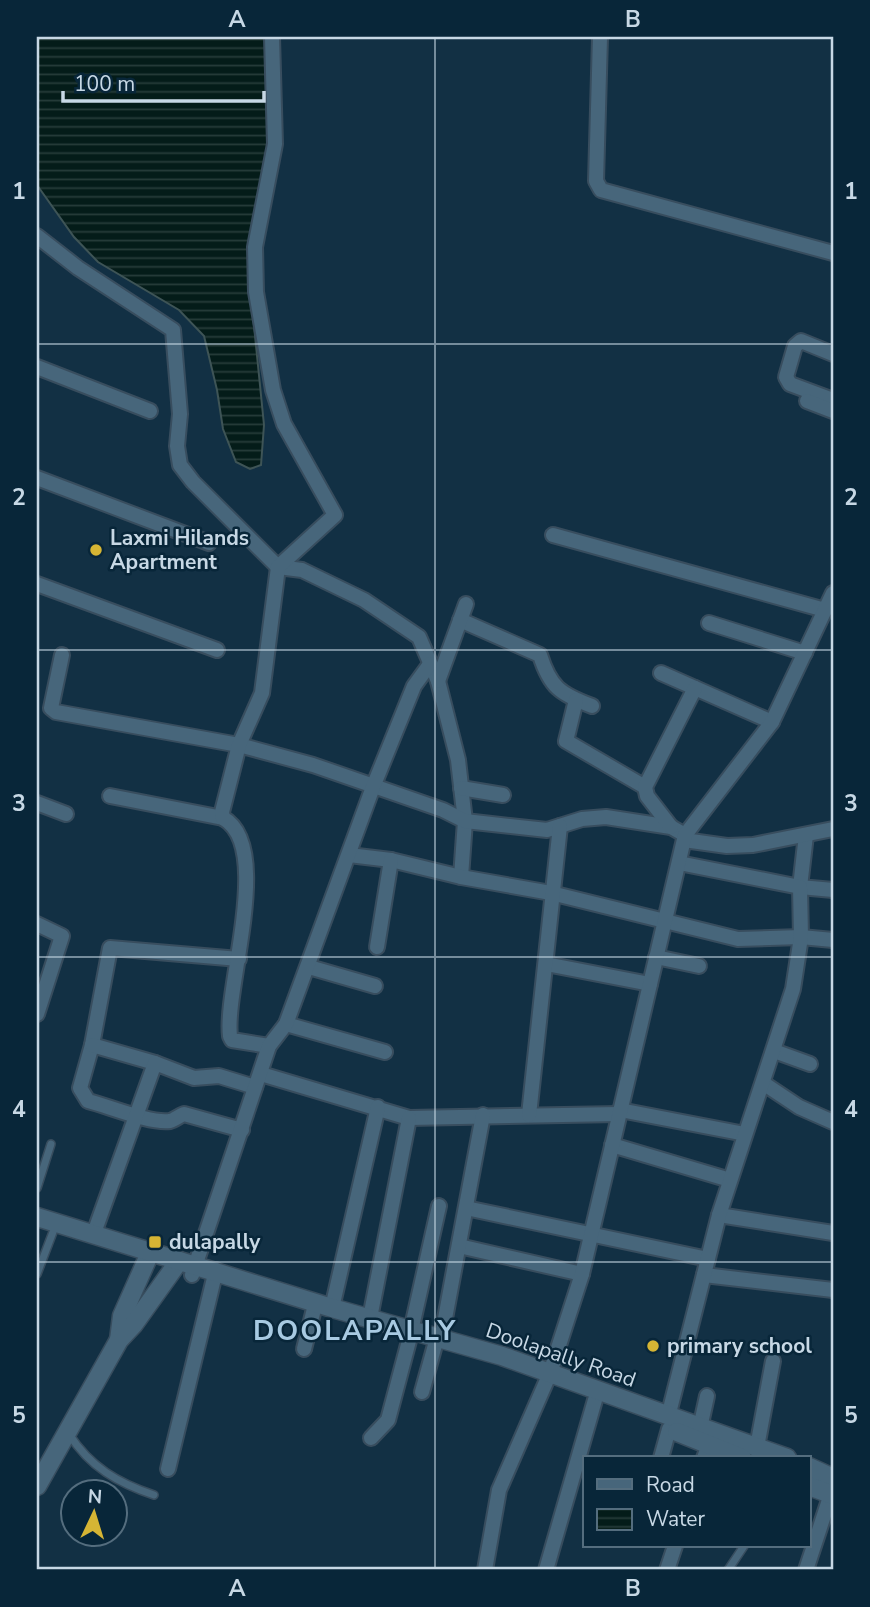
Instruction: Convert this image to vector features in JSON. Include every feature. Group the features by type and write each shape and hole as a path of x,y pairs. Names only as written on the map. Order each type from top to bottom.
{"main road":[{"name":"Doolapally Road","path":"37,1217 94,1233 148,1257"},
{"name":"Doolapally Road","path":"45,1229 370,1318 438,1343 548,1377 668,1423 706,1451 732,1456"},
{"path":"119,1340 122,1316 148,1257"},
{"path":"37,1486 69,1434 87,1394 119,1340 185,1268"},
{"name":"Doolapally Road","path":"215,1275 314,1309 411,1334"},
{"name":"Doolapally Road","path":"548,1377 595,1400 668,1423 700,1428 782,1456"},
{"path":"810,1468 832,1489"},
{"path":"810,1486 832,1489"}],"street":[{"path":"223,818 227,790 239,746 262,693 278,567 335,515 284,424 274,390 256,292 255,247 275,144 272,37"},
{"path":"600,37 596,181 601,190 833,253"},
{"path":"37,236 78,268 173,330 180,414 177,446 180,465 278,567 302,570 380,609 419,637 438,681 458,760 465,821 461,877"},
{"path":"833,354 801,341 795,346 786,377 790,384 833,400"},
{"path":"37,367 150,411"},
{"path":"807,401 833,411"},
{"path":"37,478 209,543"},
{"path":"553,535 825,610"},
{"path":"37,584 217,650"},
{"path":"485,1570 499,1490 548,1377 582,1274 685,838 772,722 833,593"},
{"path":"438,681 466,604"},
{"path":"460,620 540,655 548,681 576,700 592,706"},
{"path":"709,623 805,653"},
{"path":"62,655 51,708 56,712 239,746 313,765 443,810 465,821 537,829 560,826 582,818 606,817 671,827"},
{"path":"185,1268 242,1130 269,1045 286,1024 309,967 373,787 414,686 430,664"},
{"path":"661,673 772,722"},
{"path":"695,688 645,788 647,796 671,827 685,838 727,846 753,845 833,829"},
{"path":"576,700 566,741 645,788"},
{"path":"461,788 503,795"},
{"path":"110,796 223,818 230,822 245,850 244,908 230,1036 232,1040 269,1045"},
{"path":"37,803 66,814"},
{"path":"529,1115 560,826"},
{"path":"661,1456 719,1215 793,989 801,937 800,887 806,835"},
{"path":"349,855 391,860 461,877 551,892 664,923 738,939 801,937 833,940"},
{"path":"377,947 391,860"},
{"path":"679,863 800,887 833,890"},
{"path":"37,924 62,936 37,1014"},
{"path":"239,959 110,948 92,1045 80,1088 83,1097 162,1121 173,1121 184,1114 242,1130"},
{"path":"656,957 699,967"},
{"path":"546,964 650,984"},
{"path":"309,967 376,986"},
{"path":"286,1024 385,1052"},
{"path":"92,1045 155,1063 194,1078 219,1076 258,1080 378,1107 409,1118 620,1112 745,1134"},
{"path":"774,1051 810,1063"},
{"path":"94,1233 155,1063"},
{"path":"763,1083 799,1107 833,1122"},
{"path":"332,1308 378,1107"},
{"path":"422,1392 438,1343 483,1115"},
{"path":"370,1318 409,1118"},
{"path":"612,1145 730,1180"},
{"path":"371,1438 388,1420 411,1334 439,1206"},
{"path":"466,1208 708,1259"},
{"path":"719,1215 833,1233"},
{"path":"459,1246 582,1274"},
{"path":"168,1469 215,1275"},
{"path":"704,1275 833,1290"},
{"path":"304,1349 314,1309"},
{"path":"757,1447 773,1361"},
{"path":"700,1428 707,1396"},
{"path":"546,1570 595,1400"},
{"path":"806,1570 832,1489"},
{"path":"667,1570 674,1548"}],"lane":[{"path":"37,1188 51,1144"},
{"path":"37,1274 45,1229"},
{"path":"69,1434 95,1467 127,1486 154,1495"},
{"path":"728,1570 743,1548"}],"water":[{"path":"37,37 267,37 271,143 253,316 264,425 261,465 250,469 236,462 223,429 204,336 179,310 98,262 74,237 37,185"}],"place":[{"name":"Laxmi Hilands Apartment","path":"96,550"},
{"name":"dulapally","path":"155,1242"},
{"name":"primary school","path":"653,1346"}],"district":[{"name":"DOOLAPALLY","path":"355,1331"}]}
